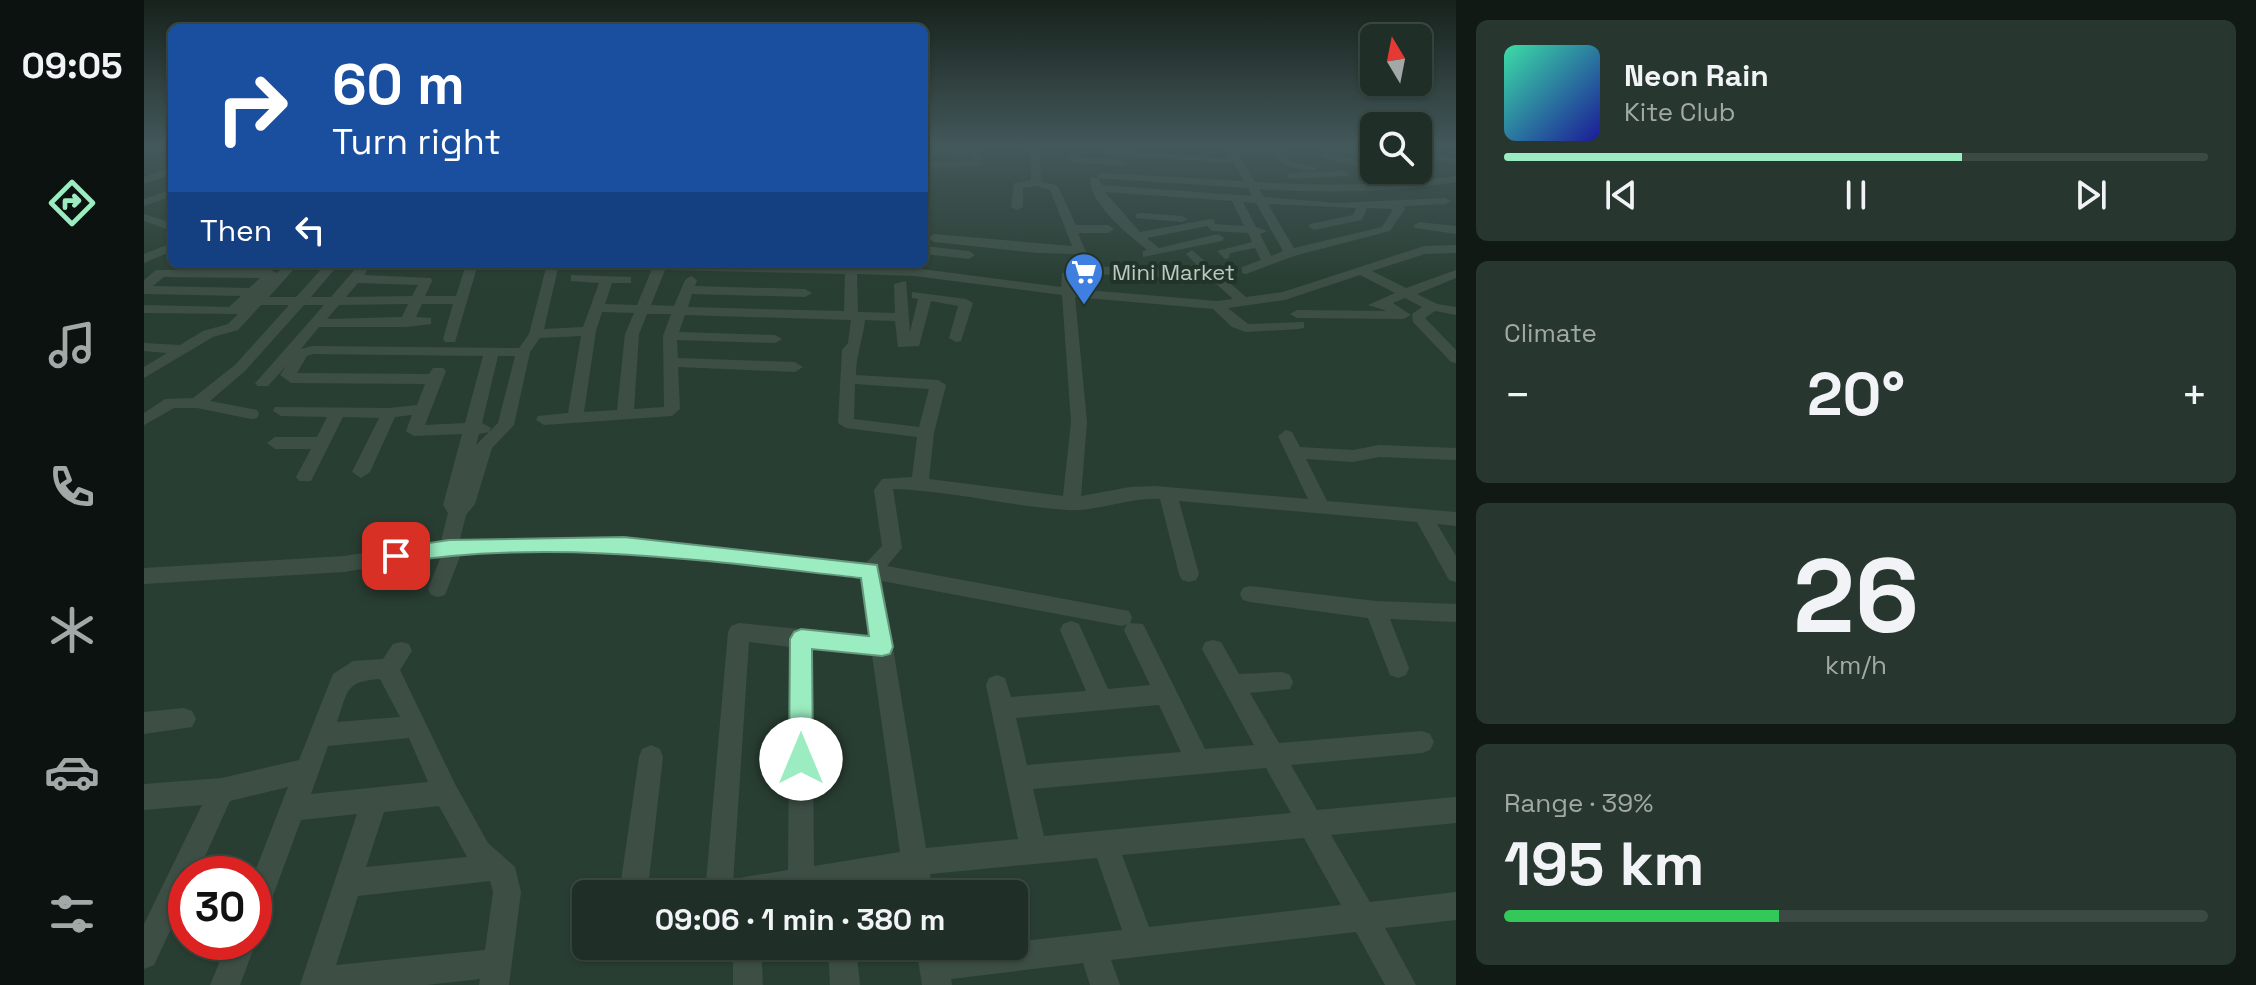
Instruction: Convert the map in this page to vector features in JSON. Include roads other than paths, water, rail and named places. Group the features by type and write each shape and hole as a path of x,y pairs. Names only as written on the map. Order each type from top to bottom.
{"street":[{"path":"1017,207 1018,192"},
{"path":"1055,192 1088,270 1095,295"},
{"path":"1103,192 1106,204 1152,253 1210,223 1217,209"},
{"path":"1141,192 1161,198 1210,223 1224,253 1258,244"},
{"path":"1254,192 1290,253"},
{"path":"1438,192 1456,211"},
{"path":"149,201 168,194"},
{"path":"1236,199 1268,262"},
{"path":"1114,201 1236,199 1456,211"},
{"path":"1398,206 1445,201"},
{"path":"1332,244 1308,218 1358,218 1363,205"},
{"path":"1246,270 1290,253 1386,229 1398,206"},
{"path":"1153,229 1137,213 1278,233"},
{"path":"144,217 168,226"},
{"path":"1132,232 1210,223"},
{"path":"1419,226 1456,230"},
{"path":"1069,229 1108,229"},
{"path":"144,242 168,248"},
{"path":"932,242 970,248 1079,250"},
{"path":"144,259 168,248"},
{"path":"965,277 970,248"},
{"path":"862,268 965,277 1066,292 1217,305 1285,296 1424,250 1456,249"},
{"path":"1163,266 1195,257 1245,303"},
{"path":"144,309 233,311 256,296 286,268"},
{"path":"197,403 240,368 329,268"},
{"path":"471,268 447,346 414,429 416,432 506,425"},
{"path":"449,547 457,512 452,505 476,447 506,425 523,352 536,334 552,268"},
{"path":"625,415 632,334 659,268"},
{"path":"667,268 690,275 806,288 804,315"},
{"path":"690,275 831,268"},
{"path":"851,268 855,344 849,350 847,425 926,433"},
{"path":"1071,504 1079,422 1065,279 1069,273 1088,270 1214,276"},
{"path":"1362,271 1433,307 1455,312"},
{"path":"144,288 161,273 271,274 233,327 210,333 144,373"},
{"path":"1346,316 1456,274"},
{"path":"263,383 357,275 426,281 406,323"},
{"path":"544,420 672,409 670,336 690,275"},
{"path":"576,278 626,280"},
{"path":"575,418 589,331 607,280"},
{"path":"144,288 301,300 460,300"},
{"path":"926,296 912,345 901,342 902,289 926,296 962,300 967,305 956,338"},
{"path":"1217,305 1237,324 1246,328 1298,319 1404,315 1382,302"},
{"path":"1433,307 1419,314 1418,319 1456,359"},
{"path":"597,308 903,317"},
{"path":"315,323 426,321"},
{"path":"536,334 589,331"},
{"path":"670,336 775,339"},
{"path":"435,379 291,378 288,375 302,353 312,350 447,346 492,352 523,352"},
{"path":"144,347 180,349"},
{"path":"476,447 471,429 492,352"},
{"path":"671,362 795,367"},
{"path":"850,379 938,385 926,433 920,484"},
{"path":"144,420 174,403 197,403 251,414"},
{"path":"281,411 389,413 423,409"},
{"path":"305,477 338,412"},
{"path":"361,472 389,413"},
{"path":"275,443 321,443"},
{"path":"1321,506 1290,444 1353,456 1379,451 1456,454"},
{"path":"870,571 892,548 883,486 888,483 920,484 1071,504 1130,493 1168,494 1456,519"},
{"path":"1168,494 1189,574"},
{"path":"1423,516 1456,574"},
{"path":"144,576 344,564 449,547 624,545 870,571 1129,623 1198,762"},
{"path":"438,589 452,558 453,551 449,547"},
{"path":"870,571 918,880"},
{"path":"1250,594 1376,610 1456,613"},
{"path":"1376,610 1398,668"},
{"path":"1071,630 1101,700"},
{"path":"731,880 739,632 882,647"},
{"path":"801,639 801,880"},
{"path":"1213,649 1401,985"},
{"path":"272,863 345,676 394,661 395,681 413,727 446,793 479,852 505,877 507,892 495,974 315,983 375,799"},
{"path":"1232,684 1282,682"},
{"path":"997,685 1034,851"},
{"path":"1002,709 1166,694"},
{"path":"144,723 184,719"},
{"path":"322,735 413,727"},
{"path":"1018,778 1422,742"},
{"path":"635,880 651,757"},
{"path":"144,797 222,791 307,770"},
{"path":"144,955 222,791"},
{"path":"293,808 446,793"},
{"path":"857,880 915,862 1456,810"},
{"path":"1105,844 1140,940"},
{"path":"348,883 496,867"},
{"path":"933,966 1456,906"},
{"path":"1091,946 1105,985"},
{"path":"225,985 235,960"},
{"path":"747,960 748,985"},
{"path":"843,960 845,985"}],"place":[{"name":"Mini Market","path":"1084,306"}]}
